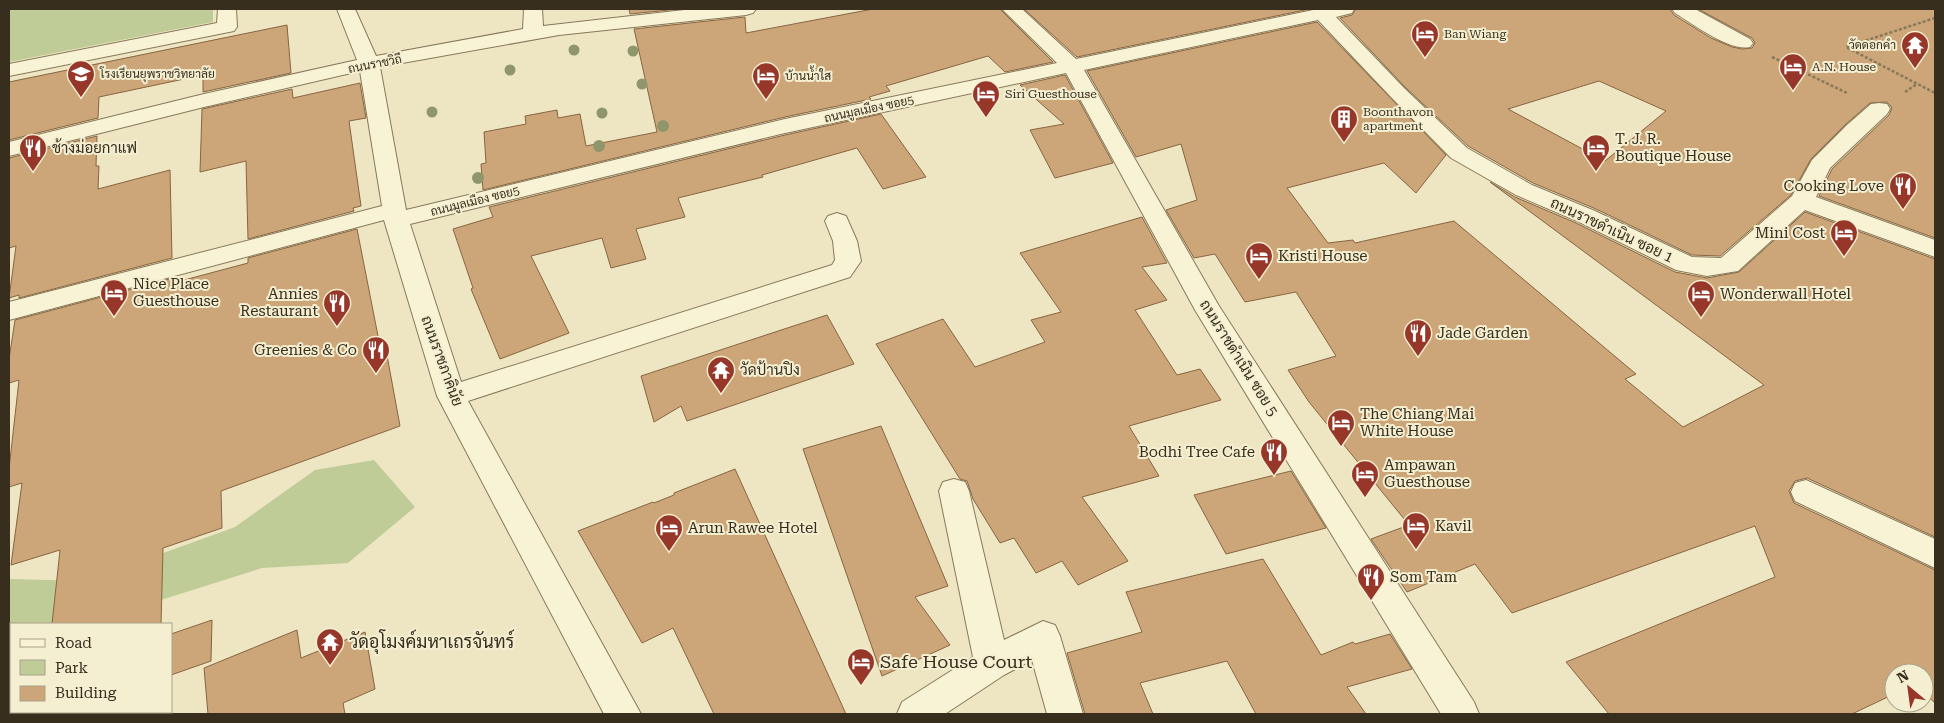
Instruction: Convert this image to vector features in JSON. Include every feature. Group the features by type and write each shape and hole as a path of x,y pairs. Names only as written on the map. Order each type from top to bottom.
{"street":[{"path":"9,70 227,26 227,9"},
{"name":"ถนนราชภาคินัย","path":"346,9 369,64 395,215 451,396 623,714"},
{"path":"532,9 533,33"},
{"name":"ถนนราชวิถี","path":"9,149 146,114 369,64 533,33 746,9"},
{"name":"ถนนราชดำเนิน ซอย 5","path":"1011,9 1072,66 1208,310 1461,714"},
{"name":"ถนนมูลเมือง ซอย5","path":"9,311 395,215 786,126 1345,9"},
{"path":"1682,9 1743,43"},
{"name":"ถนนราชดำเนิน ซอย 1","path":"1323,14 1396,92 1459,152 1524,190 1586,216 1685,264 1708,268 1729,265 1802,200"},
{"path":"1879,109 1820,165 1802,200 1935,249"},
{"path":"451,396 841,271 848,261 845,241 837,221"},
{"path":"954,491 992,664"},
{"path":"1806,492 1935,554"},
{"path":"915,714 992,664 1043,636 1065,714"}],"path":[{"path":"1935,18 1846,47 1935,93"},
{"path":"1743,43 1879,109"}],"green space":[{"path":"9,9 213,9 213,22 9,62"},
{"path":"374,460 415,507 348,563 262,568 88,623 10,623 9,690 9,579 86,581 235,527 315,470"}],"building":[{"path":"629,9 679,9 630,14"},
{"path":"873,9 1000,9 1053,62 1005,72 988,56 886,86 890,91 869,97 871,99 785,117 483,190 481,164 486,163 484,132 526,124 525,116 557,110 558,118 580,114 586,146 657,132 634,29 745,17 746,33"},
{"path":"1024,9 1310,9 1077,57"},
{"path":"1356,9 1670,9 1674,15 1711,38 1742,49 1752,48 1755,43 1752,38 1698,9 1935,9 1935,238 1819,196 1832,169 1889,115 1892,108 1887,102 1870,103 1846,124 1811,159 1791,195 1720,256 1692,255 1596,209 1533,183 1468,146 1405,87 1340,18 1352,15","holes":["1599,81 1666,111 1605,161 1508,109"]},
{"path":"1317,22 1446,155 1416,193 1384,163 1287,188 1328,243 1353,240 1355,243 1454,221 1636,374 1625,379 1683,427 1764,385 1490,182 1515,197 1576,223 1675,272 1707,278 1739,272 1805,212 1935,259 1935,537 1807,478 1795,481 1789,491 1794,503 1935,570 1935,703 1934,663 1884,663 1884,699 1852,714 1609,714 1566,662 1775,577 1755,526 1512,613 1475,564 1407,592 1371,539 1409,525 1309,402 1288,370 1336,356 1296,292 1245,302 1215,254 1194,258 1166,210 1197,200 1181,144 1136,157 1087,71"},
{"path":"287,25 291,73 203,92 203,75 99,97 98,118 9,140 9,82"},
{"path":"1065,75 1113,163 1055,178 1030,130 1064,124 1020,85"},
{"path":"360,83 366,118 349,121 361,206 353,208 354,211 248,239 246,161 200,172 202,109 292,89 293,98"},
{"path":"881,114 926,177 883,189 857,148 762,175 763,177 678,198 685,217 636,229 646,259 611,268 602,238 531,256 569,333 500,359 471,289 473,288 453,229 493,217 489,207 785,135"},
{"path":"97,136 96,166 99,166 98,189 170,170 172,258 19,298 19,295 9,298 16,246 9,248 9,158"},
{"path":"1142,217 1167,263 1142,267 1167,300 1135,310 1177,375 1200,369 1221,400 1129,426 1159,476 1082,497 1128,561 1078,585 1062,561 1036,573 1014,538 1000,543 973,499 967,481 960,479 876,344 943,319 975,367 1045,342 1031,320 1061,312 1020,253"},
{"path":"357,229 379,341 384,339 400,426 221,491 222,528 163,548 161,623 52,623 60,550 11,565 22,483 9,487 9,469 19,380 9,383 9,359 15,320 173,278 173,283 248,263 248,258"},
{"name":"วัดป้านปิง","path":"827,315 854,364 687,421 681,406 654,422 641,376"},
{"path":"881,426 948,586 915,597 950,645 882,676 803,449"},
{"path":"735,469 846,714 714,714 673,628 642,643 578,531 654,503"},
{"path":"1291,471 1326,528 1226,554 1194,495"},
{"path":"1263,559 1321,655 1353,642 1355,644 1390,634 1412,669 1347,687 1366,714 1256,714 1227,661 1140,683 1153,714 1085,714 1067,653 1142,632 1126,592"},
{"path":"212,620 211,661 172,675 172,634"},
{"name":"วัดอุโมงค์มหาเถรจันทร์","path":"297,630 301,658 365,632 375,689 343,703 345,714 208,714 204,668"}],"place":[{"name":"Ban Wiang","path":"1425,58"},
{"name":"วัดดอกคำ","path":"1915,69"},
{"name":"A.N. House","path":"1793,91"},
{"name":"โรงเรียนยุพราชวิทยาลัย","path":"81,98"},
{"name":"บ้านน้ำใส","path":"766,100"},
{"name":"Siri Guesthouse","path":"986,118"},
{"name":"Boonthavon apartment","path":"1344,143"},
{"name":"ช้างม่อยกาแฟ","path":"33,172"},
{"name":"T. J. R. Boutique House","path":"1596,172"},
{"name":"Cooking Love","path":"1903,210"},
{"name":"Mini Cost","path":"1844,257"},
{"name":"Kristi House","path":"1259,280"},
{"name":"Nice Place Guesthouse","path":"114,317"},
{"name":"Wonderwall Hotel","path":"1701,318"},
{"name":"Annies Restaurant","path":"337,327"},
{"name":"Jade Garden","path":"1418,357"},
{"name":"Greenies & Co","path":"376,374"},
{"name":"วัดป้านปิง","path":"721,394"},
{"name":"The Chiang Mai White House","path":"1341,447"},
{"name":"Bodhi Tree Cafe","path":"1274,476"},
{"name":"Ampawan Guesthouse","path":"1365,498"},
{"name":"Kavil","path":"1416,550"},
{"name":"Arun Rawee Hotel","path":"669,552"},
{"name":"Som Tam","path":"1371,601"},
{"name":"วัดอุโมงค์มหาเถรจันทร์","path":"330,666"},
{"name":"Safe House Court","path":"861,686"}]}
